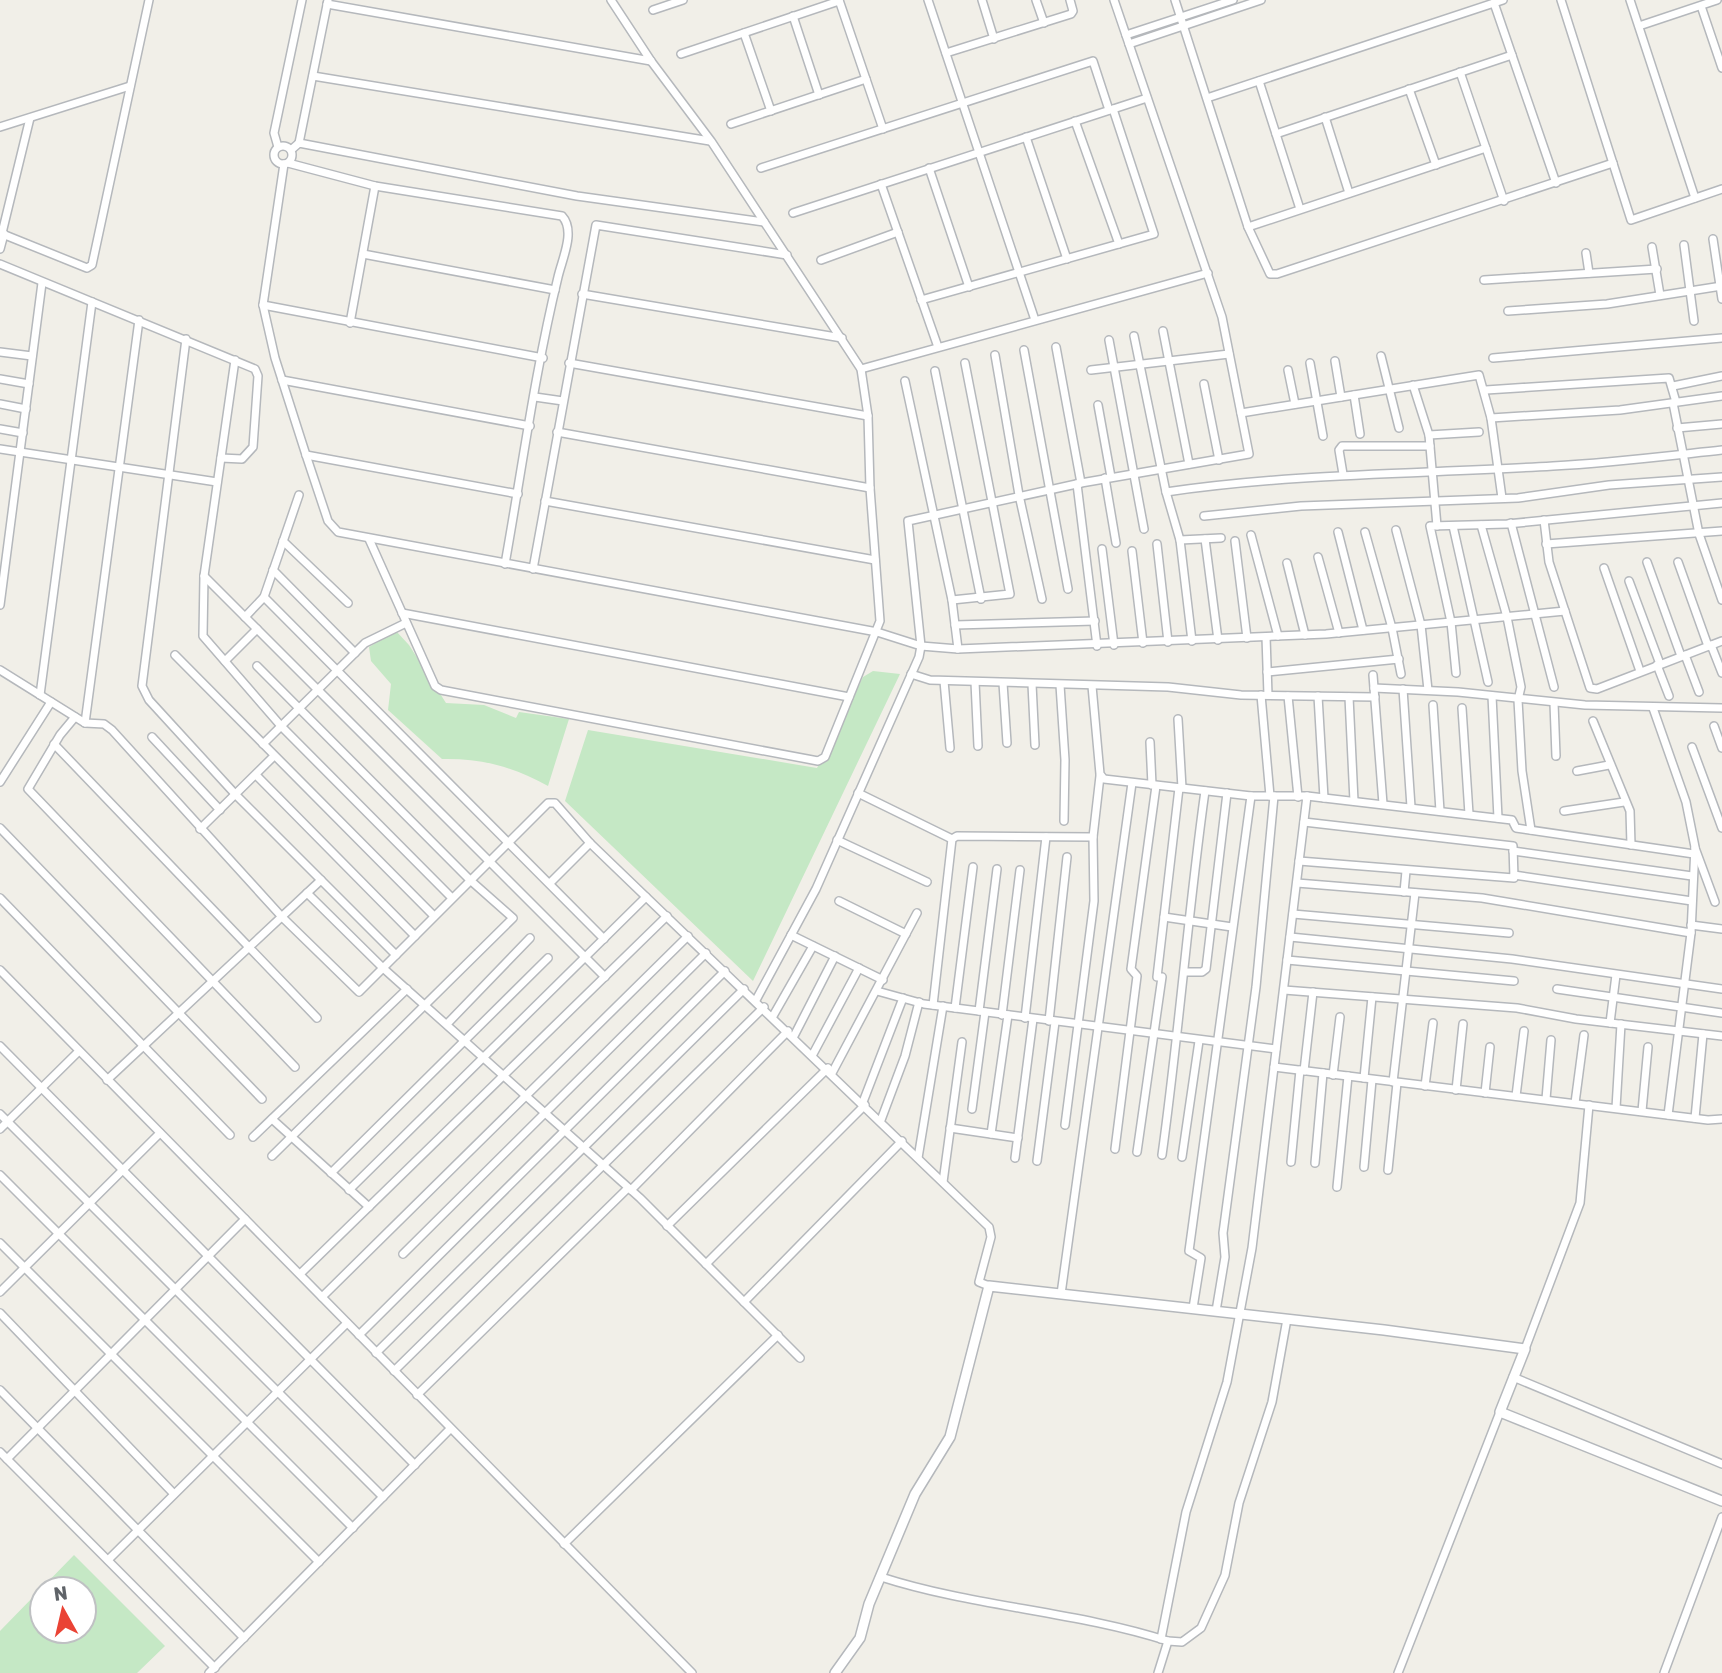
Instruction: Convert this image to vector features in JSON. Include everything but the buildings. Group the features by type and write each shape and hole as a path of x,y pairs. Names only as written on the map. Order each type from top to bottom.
{"street":[{"path":"30,118 2,239 84,267 92,265 149,0"},
{"path":"278,147 274,134 302,0"},
{"path":"369,539 435,685 445,692 818,761 825,757 880,621 870,488 868,415 861,369 711,141 651,61 611,0"},
{"path":"653,10 683,0"},
{"path":"681,54 839,0 883,129"},
{"path":"928,0 1035,320"},
{"path":"982,0 994,38"},
{"path":"1036,0 1044,23"},
{"path":"946,53 1072,13 1070,0"},
{"path":"755,1000 791,935 837,840 921,646 908,522 1079,483 1249,454 1229,354 1208,273 1114,0"},
{"path":"1175,0 1248,226 1269,274 1275,275 1613,163"},
{"path":"1126,35 1233,0"},
{"path":"1129,44 1261,0"},
{"path":"1206,98 1503,0"},
{"path":"1561,0 1631,220 1722,189"},
{"path":"1630,0 1695,198"},
{"path":"1639,26 1717,0"},
{"path":"291,150 299,143 327,2 651,61"},
{"path":"1494,3 1556,183"},
{"path":"1701,6 1722,68"},
{"path":"793,16 819,95"},
{"path":"744,33 771,111"},
{"path":"1276,134 1512,55"},
{"path":"761,168 1094,61 1154,234 921,300"},
{"path":"1460,72 1504,201"},
{"path":"313,76 711,141"},
{"path":"731,124 866,79"},
{"path":"1259,80 1300,209"},
{"path":"0,127 130,86"},
{"path":"1409,89 1436,165"},
{"path":"793,213 1147,98"},
{"path":"1325,117 1349,193"},
{"path":"1075,121 1119,244"},
{"path":"1026,137 1067,259"},
{"path":"299,143 577,196 764,222"},
{"path":"505,564 542,358 569,228 562,216 375,186 286,163 275,159 274,152 278,147 286,146 291,150 292,157 286,163 263,305 282,380 332,528 369,539 505,564 877,632 921,646 958,649 1097,646 1339,633 1565,611"},
{"path":"1248,226 1486,148"},
{"path":"929,168 969,287"},
{"path":"881,184 938,347"},
{"path":"350,323 375,186"},
{"path":"533,569 595,227 598,224 787,255"},
{"path":"821,260 898,232"},
{"path":"1713,239 1722,299"},
{"path":"1684,245 1694,321"},
{"path":"1652,247 1660,295"},
{"path":"1586,253 1589,273"},
{"path":"363,254 555,290"},
{"path":"0,264 255,369 258,376 253,447 242,459 220,458"},
{"path":"1484,280 1657,269"},
{"path":"861,369 1208,273"},
{"path":"0,605 42,283"},
{"path":"1508,311 1607,304 1721,287"},
{"path":"582,294 842,338"},
{"path":"40,695 92,302"},
{"path":"263,305 542,358"},
{"path":"85,723 139,320"},
{"path":"1163,331 1189,464"},
{"path":"1134,335 1166,492 1180,540 1192,641"},
{"path":"1493,358 1722,338"},
{"path":"186,340 142,687 149,700 236,794 396,955"},
{"path":"1109,340 1144,529"},
{"path":"1056,347 1079,483 1097,646"},
{"path":"1024,350 1068,589"},
{"path":"0,352 33,356"},
{"path":"1091,370 1229,354"},
{"path":"995,355 1019,495 1042,599"},
{"path":"1381,355 1399,428"},
{"path":"234,360 204,576 203,636 281,726 452,898"},
{"path":"1335,362 1341,397"},
{"path":"569,363 868,415"},
{"path":"952,600 1010,594 965,363"},
{"path":"1310,363 1323,436"},
{"path":"1288,370 1294,404"},
{"path":"935,371 981,599"},
{"path":"1241,413 1479,375 1486,390 1502,498"},
{"path":"1673,386 1722,376"},
{"path":"1486,390 1669,378 1673,386 1677,428 1699,534 1722,600"},
{"path":"0,379 29,384"},
{"path":"282,380 530,426"},
{"path":"905,380 952,600 958,649"},
{"path":"1204,384 1219,460"},
{"path":"1413,385 1429,435 1437,526"},
{"path":"1354,395 1360,434"},
{"path":"1491,418 1620,410 1722,396"},
{"path":"536,397 563,401"},
{"path":"0,404 26,409"},
{"path":"1098,405 1116,543"},
{"path":"1677,428 1722,424"},
{"path":"0,429 23,433"},
{"path":"557,432 870,488"},
{"path":"1429,435 1479,432"},
{"path":"1343,474 1339,450 1342,446 1430,446"},
{"path":"0,449 217,482"},
{"path":"1166,492 1246,480 1552,466 1722,450"},
{"path":"306,455 518,494"},
{"path":"1204,516 1301,506 1502,498 1609,485 1722,477"},
{"path":"245,617 264,597 299,495"},
{"path":"545,501 875,560"},
{"path":"1456,673 1451,622 1430,527 1511,523 1722,503"},
{"path":"1544,520 1549,562 1590,688 1597,688 1722,641"},
{"path":"1511,523 1553,687"},
{"path":"1481,525 1507,617 1521,687 1518,701 1522,771 1531,830"},
{"path":"1453,526 1488,682"},
{"path":"1395,530 1421,625 1428,690"},
{"path":"1338,531 1363,630"},
{"path":"1546,544 1722,531"},
{"path":"1365,532 1392,628 1401,674"},
{"path":"1251,535 1278,636"},
{"path":"1180,540 1221,538"},
{"path":"1205,539 1218,639"},
{"path":"283,541 348,603"},
{"path":"1235,541 1247,638"},
{"path":"1157,544 1168,642"},
{"path":"1102,549 1114,645"},
{"path":"1132,551 1143,643"},
{"path":"1318,557 1339,633"},
{"path":"1647,562 1699,692"},
{"path":"1678,562 1709,646 1722,673"},
{"path":"1287,563 1305,635"},
{"path":"1604,568 1640,671"},
{"path":"273,570 355,653"},
{"path":"204,576 605,977"},
{"path":"1629,581 1668,696"},
{"path":"264,597 551,882 604,939"},
{"path":"402,613 849,697"},
{"path":"955,625 1095,621"},
{"path":"263,744 355,653 385,631 407,623"},
{"path":"225,661 257,629"},
{"path":"1216,1311 1225,1257 1224,1221 1249,1046 1272,796 1264,695 1267,671 1266,637"},
{"path":"175,655 435,916"},
{"path":"1267,671 1399,659"},
{"path":"257,666 470,880 513,918 272,1156"},
{"path":"0,682 3,672 85,723 104,724 112,730 282,917 359,992 490,860 552,802 590,843 830,1070 991,1230 979,1282 989,1286 1525,1349"},
{"path":"911,674 944,681 1168,687 1264,695 1375,697"},
{"path":"1373,675 1383,804"},
{"path":"944,681 950,748"},
{"path":"975,682 978,746"},
{"path":"1003,683 1007,743"},
{"path":"1032,684 1035,745"},
{"path":"1060,685 1065,760 1064,821"},
{"path":"1065,1125 1094,901 1093,837 1100,776 1092,686"},
{"path":"1374,688 1428,690 1518,701 1653,708 1722,708"},
{"path":"1403,689 1411,807"},
{"path":"1288,696 1298,797"},
{"path":"1318,696 1324,798"},
{"path":"1492,696 1498,818"},
{"path":"1349,697 1354,801"},
{"path":"0,782 51,702"},
{"path":"1554,703 1556,755"},
{"path":"1433,705 1440,811"},
{"path":"1462,708 1469,814"},
{"path":"1653,708 1686,802 1695,850 1715,902"},
{"path":"75,717 54,744 28,789 295,1067"},
{"path":"1136,1152 1162,977 1157,977 1181,788 1178,719"},
{"path":"1593,721 1632,818 1631,845"},
{"path":"1714,726 1722,748"},
{"path":"152,737 220,810"},
{"path":"1115,1149 1137,976 1131,970 1154,785 1150,742"},
{"path":"54,744 317,1018"},
{"path":"1692,747 1722,828"},
{"path":"200,829 275,756"},
{"path":"1577,771 1609,765"},
{"path":"256,775 415,936"},
{"path":"1100,776 1132,783 1251,796 1307,796 1469,814 1512,820 1515,828 1631,845 1695,850"},
{"path":"1061,1294 1132,783"},
{"path":"1162,1155 1185,972 1186,920 1205,791"},
{"path":"858,793 952,839"},
{"path":"1185,972 1205,971 1227,793"},
{"path":"1193,1308 1201,1258 1189,1251 1251,796"},
{"path":"1158,1673 1186,1512 1227,1382 1252,1248 1307,796"},
{"path":"1564,811 1624,802"},
{"path":"1299,861 1512,880 1514,875 1513,845 1304,822"},
{"path":"0,828 262,1099"},
{"path":"952,839 956,836 1093,837"},
{"path":"1015,1158 1046,836"},
{"path":"933,1005 952,839"},
{"path":"837,840 928,882"},
{"path":"551,882 590,843"},
{"path":"1514,850 1692,876"},
{"path":"1668,1115 1691,929 1695,850"},
{"path":"1037,1161 1067,857"},
{"path":"955,1008 973,867"},
{"path":"972,1109 997,869"},
{"path":"991,1134 1020,870"},
{"path":"1404,892 1406,871"},
{"path":"1514,875 1692,901"},
{"path":"107,1080 321,880"},
{"path":"1297,883 1415,892 1531,905 1691,929 1722,929"},
{"path":"1388,1170 1415,892"},
{"path":"307,893 383,968 630,1189 800,1358"},
{"path":"349,1190 646,897"},
{"path":"0,898 230,1135"},
{"path":"839,901 906,934"},
{"path":"667,1226 830,1070 877,991 917,913"},
{"path":"1293,914 1509,933"},
{"path":"300,1274 667,916"},
{"path":"1164,917 1232,927"},
{"path":"791,935 883,980"},
{"path":"322,1297 688,936"},
{"path":"1290,937 1512,959 1722,989"},
{"path":"447,1024 530,938"},
{"path":"773,1016 813,946"},
{"path":"403,1254 706,953"},
{"path":"417,1395 791,1033 835,956"},
{"path":"331,1173 548,958"},
{"path":"1287,960 1514,981"},
{"path":"813,1054 859,968"},
{"path":"0,970 692,1673"},
{"path":"359,1335 725,971"},
{"path":"1610,1023 1616,975"},
{"path":"253,1137 407,989"},
{"path":"376,1353 744,989"},
{"path":"1558,989 1722,1013"},
{"path":"1284,990 1517,1008 1722,1037"},
{"path":"877,991 933,1005 1178,1039 1276,1049"},
{"path":"1291,1162 1313,992"},
{"path":"1364,1167 1372,997"},
{"path":"706,1264 864,1104 903,998"},
{"path":"881,1121 905,1056 919,1002"},
{"path":"918,1158 943,1006"},
{"path":"394,1371 764,1007"},
{"path":"1333,1074 1340,1017"},
{"path":"1425,1086 1433,1023"},
{"path":"1456,1090 1463,1024"},
{"path":"1616,1108 1621,1024"},
{"path":"1516,1096 1524,1031"},
{"path":"1695,1118 1703,1034"},
{"path":"1575,1103 1584,1035"},
{"path":"1546,1099 1551,1040"},
{"path":"1182,1157 1199,1041"},
{"path":"943,1182 962,1042"},
{"path":"0,1046 415,1465"},
{"path":"1485,1093 1490,1047"},
{"path":"1642,1111 1648,1047"},
{"path":"0,1129 79,1051"},
{"path":"1274,1067 1668,1115 1722,1119"},
{"path":"1315,1163 1323,1073"},
{"path":"1337,1187 1348,1076"},
{"path":"1398,1673 1580,1203 1589,1105"},
{"path":"0,1114 383,1497"},
{"path":"272,1119 369,1207"},
{"path":"950,1128 1018,1138"},
{"path":"0,1292 160,1133"},
{"path":"744,1302 902,1141"},
{"path":"0,1175 353,1528"},
{"path":"7,1459 245,1219"},
{"path":"0,1244 319,1562"},
{"path":"835,1673 862,1633 881,1577 915,1494 950,1437 989,1286"},
{"path":"0,1313 174,1494"},
{"path":"881,1577 930,1591 1182,1642 1201,1628 1225,1575 1240,1503 1272,1402 1287,1319"},
{"path":"108,1560 347,1323"},
{"path":"564,1544 778,1335"},
{"path":"1513,1377 1722,1464"},
{"path":"0,1390 244,1637"},
{"path":"1500,1412 1722,1501"},
{"path":"0,1452 108,1560 212,1670 450,1429"},
{"path":"1664,1673 1722,1517"}],"green space":[{"path":"396,631 409,645 446,703 484,705 516,718 519,712 569,719 548,786 497,765 442,759 388,710 391,684 371,661 369,647"},
{"path":"873,671 900,674 753,981 565,801 588,730 817,768 863,677"},
{"path":"74,1555 94,1575 55,1575"},
{"path":"98,1579 165,1646 137,1673 0,1673 0,1631 28,1602 28,1645 98,1645"}]}
